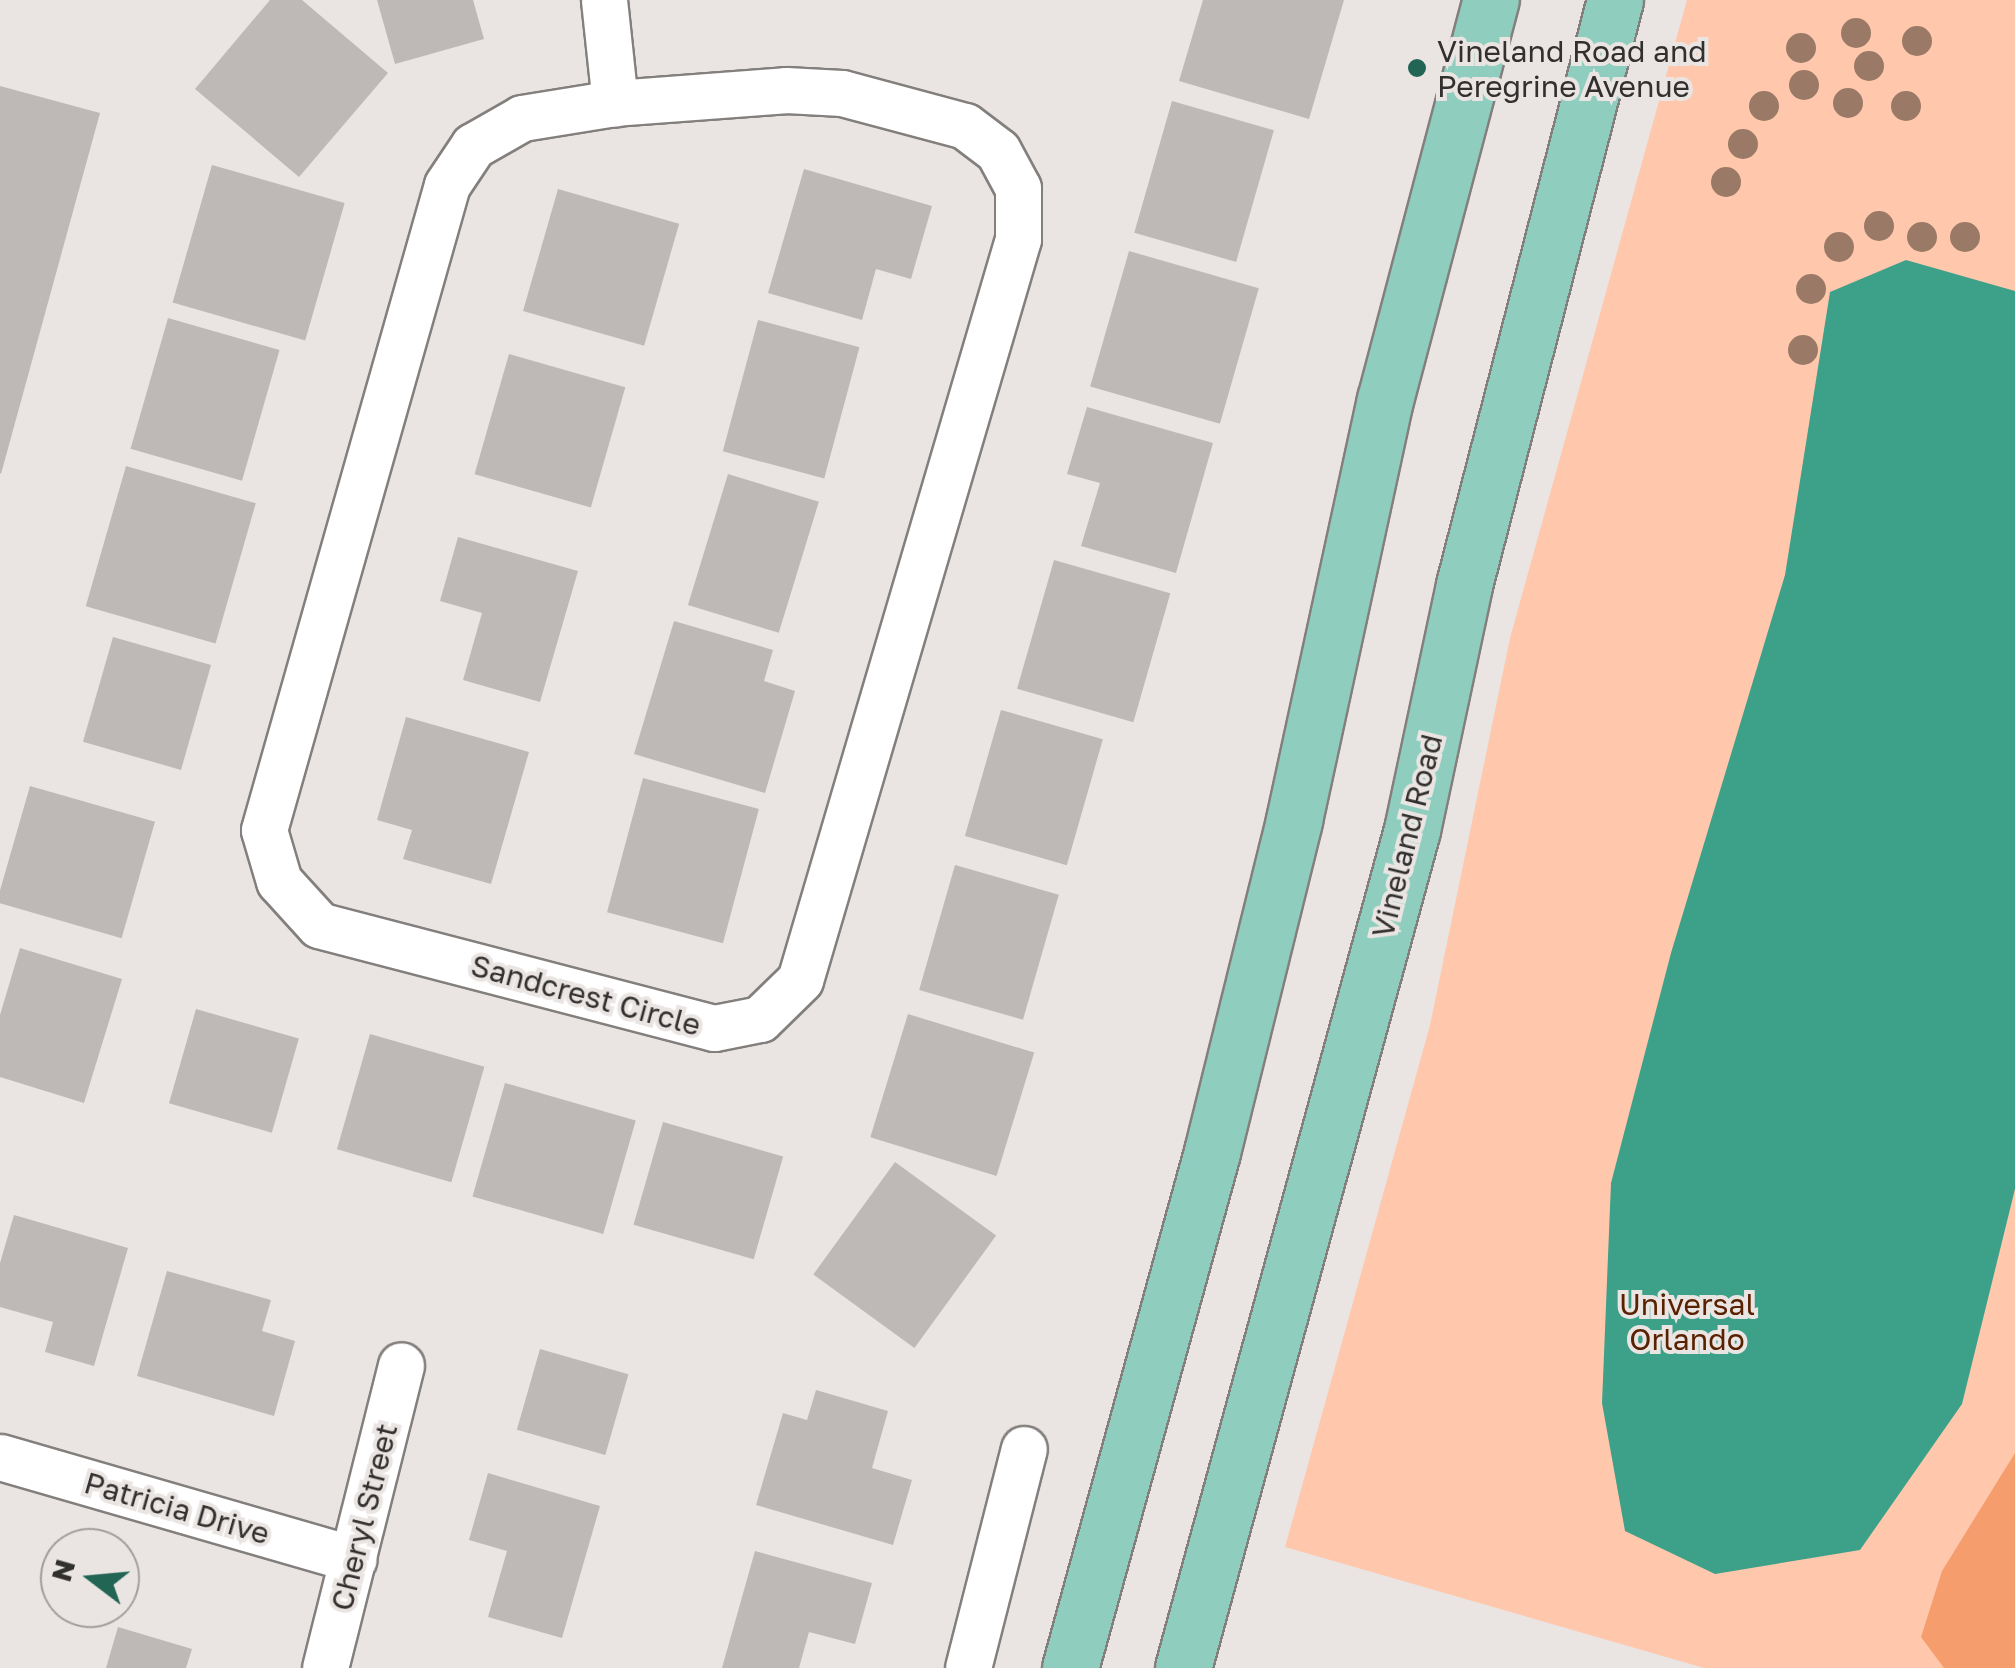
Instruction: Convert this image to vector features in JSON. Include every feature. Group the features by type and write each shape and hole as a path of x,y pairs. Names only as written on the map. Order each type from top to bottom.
{"main road":[{"path":"1070,1668 1216,1134 1294,820 1385,400 1491,0"},
{"name":"Vineland Road","path":"1183,1668 1407,848 1469,566 1615,0"}],"street":[{"path":"604,0 615,103"},
{"name":"Sandcrest Circle","path":"786,90 842,94 965,126 998,151 1018,188 1018,239 800,980 760,1019 714,1028 319,925 279,881 264,830 447,185 473,146 522,118 615,103 786,90"},
{"name":"Cheryl Street","path":"325,1668 401,1365"},
{"path":"968,1668 1024,1449"},
{"name":"Patricia Drive","path":"0,1457 354,1559"}],"green space":[{"name":"Universal Orlando","path":"1687,0 2015,0 2015,1668 1704,1668 1285,1547 1430,1025 1510,638"}],"shaded area":[{"path":"1906,260 2015,291 2015,1189 1962,1404 1860,1550 1715,1574 1625,1531 1602,1403 1611,1183 1671,953 1785,575 1830,292"},
{"path":"2015,1453 2015,1668 1944,1668 1921,1637 1942,1571"}],"building":[{"path":"270,0 302,0 388,73 299,177 195,89"},
{"path":"377,0 473,0 484,39 395,64"},
{"path":"1203,0 1344,0 1309,119 1179,81"},
{"path":"0,86 100,113 1,474 0,473"},
{"path":"1172,101 1274,130 1236,262 1134,233"},
{"path":"212,165 345,203 305,340 173,302"},
{"path":"804,169 932,206 911,279 876,269 862,320 768,293"},
{"path":"558,189 679,224 644,346 523,311"},
{"path":"1129,251 1259,288 1220,424 1090,387"},
{"path":"168,318 280,350 242,481 131,449"},
{"path":"758,320 859,347 824,479 723,451"},
{"path":"509,354 625,387 591,508 475,474"},
{"path":"1087,407 1213,443 1176,573 1081,546 1100,483 1067,474"},
{"path":"126,466 256,503 216,644 86,606"},
{"path":"728,474 819,502 779,633 688,605"},
{"path":"458,537 578,571 540,702 463,680 482,613 440,601"},
{"path":"1054,560 1170,593 1133,722 1017,689"},
{"path":"674,621 773,650 764,681 795,691 765,793 634,754"},
{"path":"113,637 211,665 181,770 83,742"},
{"path":"1001,710 1103,739 1067,865 965,836"},
{"path":"406,717 529,752 491,884 403,859 412,830 377,820"},
{"path":"643,778 759,809 723,943 607,912"},
{"path":"30,786 155,822 122,938 0,903 0,891"},
{"path":"955,865 1059,895 1023,1020 919,990"},
{"path":"20,948 122,979 84,1103 0,1077 0,1015"},
{"path":"196,1009 299,1038 272,1133 169,1103"},
{"path":"908,1014 1034,1053 997,1176 870,1137"},
{"path":"370,1034 484,1067 451,1182 337,1149"},
{"path":"505,1083 636,1120 603,1234 472,1196"},
{"path":"663,1122 783,1156 754,1259 634,1225"},
{"path":"895,1162 996,1235 914,1348 813,1274"},
{"path":"14,1215 128,1248 94,1366 45,1352 53,1322 0,1307 0,1263"},
{"path":"167,1271 271,1300 262,1331 295,1341 274,1416 137,1376"},
{"path":"540,1349 628,1374 605,1455 517,1430"},
{"path":"816,1390 888,1411 872,1468 912,1480 893,1545 756,1505 783,1413 807,1420"},
{"path":"488,1473 600,1506 562,1638 488,1617 507,1551 469,1540"},
{"path":"755,1551 872,1583 855,1644 809,1632 799,1668 722,1668"},
{"path":"118,1628 192,1649 186,1668 106,1668"}],"place":[{"name":"Vineland Road and Peregrine Avenue","path":"1417,68"}]}
